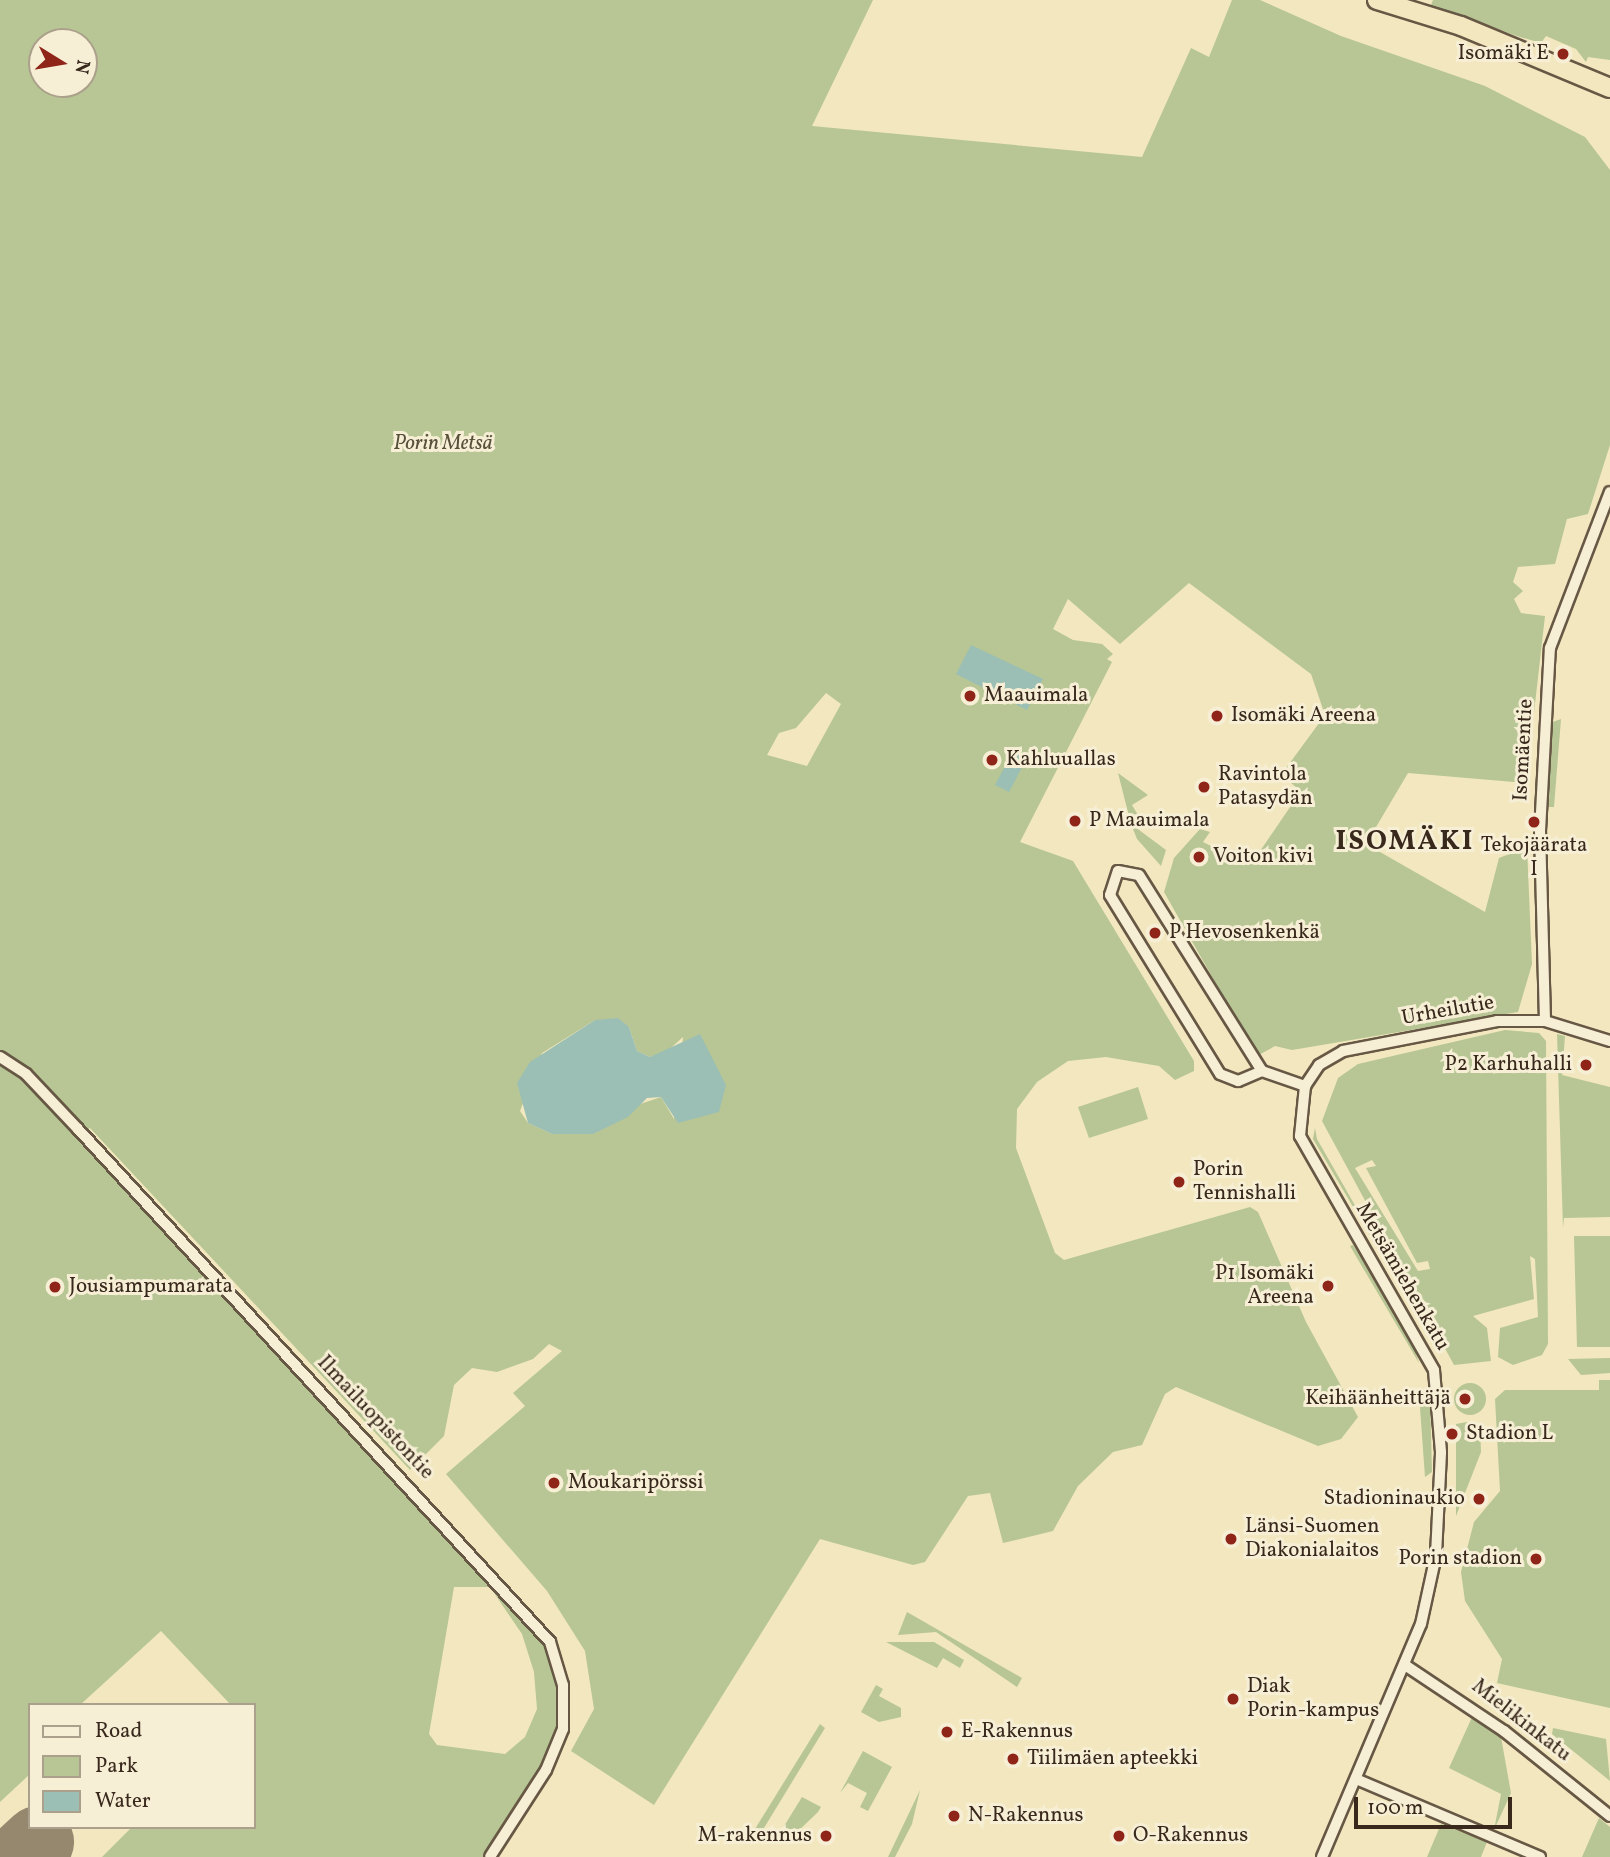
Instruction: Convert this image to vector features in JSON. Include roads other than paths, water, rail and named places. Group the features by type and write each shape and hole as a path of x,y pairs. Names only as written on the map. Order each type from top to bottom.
{"highway":[{"path":"1377,0 1461,26 1610,88"}],"street":[{"name":"Isomäentie","path":"1545,1021 1540,831 1550,648 1610,492"},
{"path":"1262,1070 1238,1081 1220,1074 1110,895 1118,871 1139,875 1262,1070 1305,1086"},
{"name":"Urheilutie","path":"1305,1086 1319,1065 1343,1051 1497,1021 1545,1021 1610,1041"},
{"name":"Ilmailuopistontie","path":"0,1057 26,1074 78,1129 551,1642 563,1685 563,1729 546,1770 489,1857"},
{"name":"Metsämiehenkatu","path":"1305,1086 1300,1136 1413,1326 1438,1388 1436,1555 1405,1665 1322,1857"},
{"name":"Mielikinkatu","path":"1405,1665 1494,1723 1610,1816"},
{"path":"1356,1779 1541,1857"}],"water":[{"path":"971,645 1043,679 1027,710 956,674"},
{"path":"1014,749 1028,756 1009,792 995,785"},
{"path":"618,1018 629,1027 637,1051 650,1057 700,1034 726,1085 719,1112 678,1123 661,1097 647,1098 628,1117 593,1134 552,1134 528,1123 517,1083 530,1062 595,1020"}],"place":[{"name":"Isomäki E","path":"1563,54"},
{"name":"Maauimala","path":"970,696"},
{"name":"Isomäki Areena","path":"1217,716"},
{"name":"Kahluuallas","path":"992,760"},
{"name":"Ravintola Patasydän","path":"1204,787"},
{"name":"P Maauimala","path":"1075,821"},
{"name":"Tekojäärata I","path":"1534,822"},
{"name":"Voiton kivi","path":"1199,857"},
{"name":"P Hevosenkenkä","path":"1155,933"},
{"name":"P2 Karhuhalli","path":"1586,1065"},
{"name":"Porin Tennishalli","path":"1179,1182"},
{"name":"P1 Isomäki Areena","path":"1328,1286"},
{"name":"Jousiampumarata","path":"55,1287"},
{"name":"Keihäänheittäjä","path":"1465,1399"},
{"name":"Stadion L","path":"1452,1434"},
{"name":"Moukaripörssi","path":"554,1483"},
{"name":"Stadioninaukio","path":"1479,1499"},
{"name":"Länsi-Suomen Diakonialaitos","path":"1231,1539"},
{"name":"Porin stadion","path":"1536,1559"},
{"name":"Diak Porin-kampus","path":"1233,1699"},
{"name":"E-Rakennus","path":"947,1732"},
{"name":"Tiilimäen apteekki","path":"1013,1759"},
{"name":"N-Rakennus","path":"954,1816"},
{"name":"M-rakennus","path":"826,1836"},
{"name":"O-Rakennus","path":"1119,1836"}],"district":[{"name":"ISOMÄKI","path":"1405,842"}],"park label":[{"name":"Porin Metsä","path":"443,444"}]}
